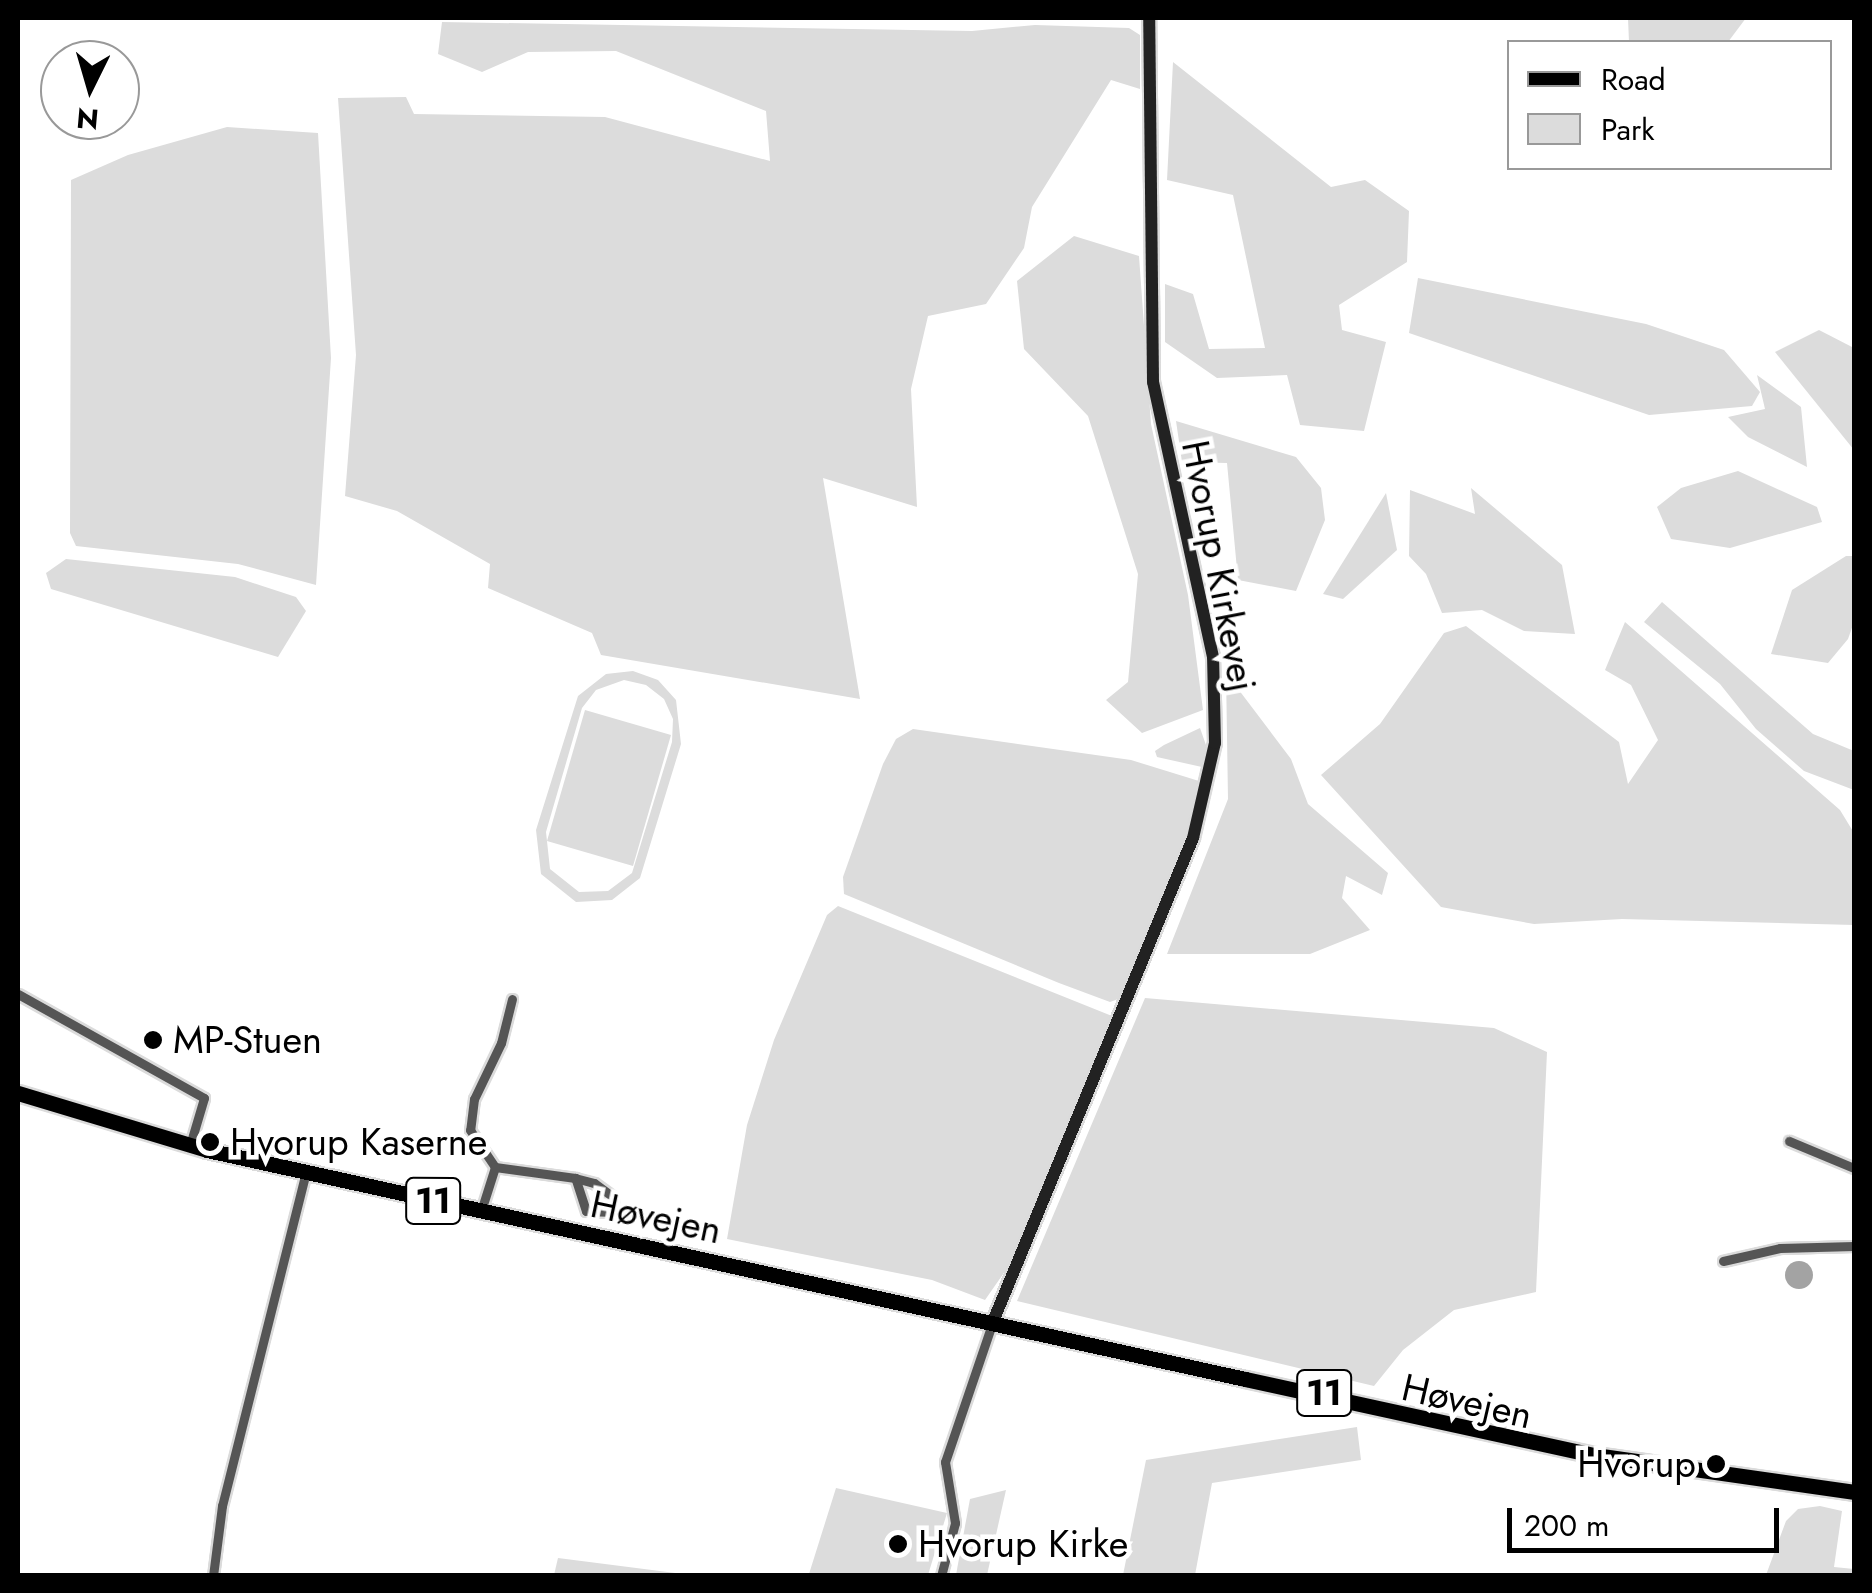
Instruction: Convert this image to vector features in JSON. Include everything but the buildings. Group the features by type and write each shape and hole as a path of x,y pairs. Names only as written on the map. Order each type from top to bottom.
{"main road":[{"name":"Høvejen","path":"18,1093 190,1145 1245,1380 1596,1456 1854,1492"},
{"name":"Høvejen","path":"1245,1380 1594,1464 1854,1501"}],"street":[{"name":"Hvorup Kirkevej","path":"992,1324 1194,838 1215,743 1213,657 1153,382 1149,18"},
{"path":"18,994 204,1098 190,1145"},
{"path":"512,998 502,1043 470,1114 476,1144 495,1167 575,1178 606,1188 614,1212 586,1211 575,1178"},
{"path":"1788,1140 1854,1168"},
{"path":"482,1212 495,1167"},
{"path":"213,1576 222,1506 306,1172"},
{"path":"1723,1261 1780,1248 1854,1246"},
{"path":"941,1576 955,1523 945,1462 992,1324"}],"green space":[{"path":"1628,18 1746,18 1730,40 1629,40"},
{"path":"442,22 972,31 1035,25 1129,28 1140,35 1140,89 1111,80 1032,207 1024,248 986,304 928,316 911,389 917,507 823,478 860,699 601,655 592,633 488,588 490,564 397,511 345,496 356,355 338,98 406,97 414,114 605,117 770,161 766,111 616,51 528,52 482,72 438,54"},
{"path":"1173,62 1331,187 1365,180 1409,211 1407,262 1339,305 1342,330 1386,342 1364,431 1300,425 1287,375 1217,378 1165,342 1165,284 1193,294 1209,349 1265,348 1233,195 1167,180"},
{"path":"227,127 318,133 331,358 316,585 238,564 76,546 70,533 71,180 128,155"},
{"path":"1074,236 1139,256 1151,424 1188,595 1203,710 1142,733 1106,700 1128,682 1138,574 1088,416 1024,349 1017,281"},
{"path":"1418,278 1646,324 1724,350 1760,392 1752,406 1649,415 1409,333"},
{"path":"1819,330 1854,348 1854,450 1775,352"},
{"path":"1757,375 1801,407 1807,467 1748,437 1728,417 1765,409"},
{"path":"1176,421 1296,457 1321,488 1325,520 1296,591 1238,580 1227,463 1182,462"},
{"path":"1738,471 1817,507 1822,522 1730,548 1671,539 1657,507 1681,488"},
{"path":"1471,488 1562,565 1575,634 1524,631 1482,610 1442,613 1426,574 1409,556 1410,490 1475,514"},
{"path":"1386,493 1397,550 1343,599 1323,594"},
{"path":"1846,556 1854,556 1854,622 1848,639 1828,663 1771,654 1792,590"},
{"path":"66,559 235,577 296,597 306,611 278,657 51,589 46,573"},
{"path":"1662,602 1813,734 1854,751 1854,790 1804,771 1756,729 1720,684 1644,622"},
{"path":"1625,622 1840,810 1854,833 1854,925 1622,919 1534,924 1441,907 1321,775 1380,724 1444,633 1466,626 1619,742 1628,784 1658,740 1631,685 1605,670"},
{"path":"633,671 658,680 676,700 681,744 640,878 612,900 576,902 541,874 536,830 578,696 606,674","holes":["624,680 646,685 664,699 673,719 672,742 632,873 608,891 579,892 550,869 546,832 582,708 596,690"]},
{"path":"1226,673 1291,759 1308,804 1388,873 1382,895 1346,876 1342,898 1370,930 1310,954 1167,954 1228,799"},
{"path":"585,710 671,735 633,866 547,841"},
{"path":"1200,728 1207,748 1202,767 1157,757 1155,751"},
{"path":"913,729 1131,760 1199,781 1191,826 1121,998 1110,1002 1059,983 844,894 843,877 883,764 896,739"},
{"path":"838,906 1112,1016 1008,1267 985,1300 932,1280 727,1239 747,1125 774,1040 827,915"},
{"path":"1145,998 1494,1028 1547,1052 1536,1292 1454,1310 1403,1350 1374,1386 1017,1301"},
{"path":"1357,1427 1361,1460 1212,1483 1195,1575 1123,1575 1146,1460"},
{"path":"836,1488 947,1513 928,1575 710,1575 809,1574"},
{"path":"1006,1490 987,1575 956,1575 970,1499"},
{"path":"1820,1506 1842,1511 1834,1567 1854,1569 1854,1575 1766,1575 1786,1521 1798,1509"},
{"path":"558,1558 691,1575 554,1575"}],"shaded area":[{"path":"1799,1261 1809,1265 1813,1275 1809,1285 1799,1289 1789,1285 1785,1275 1789,1265"}],"place":[{"name":"MP-Stuen","path":"153,1040"},
{"name":"Hvorup Kaserne","path":"210,1142"},
{"name":"Hvorup","path":"1716,1464"},
{"name":"Hvorup Kirke","path":"898,1544"}]}
